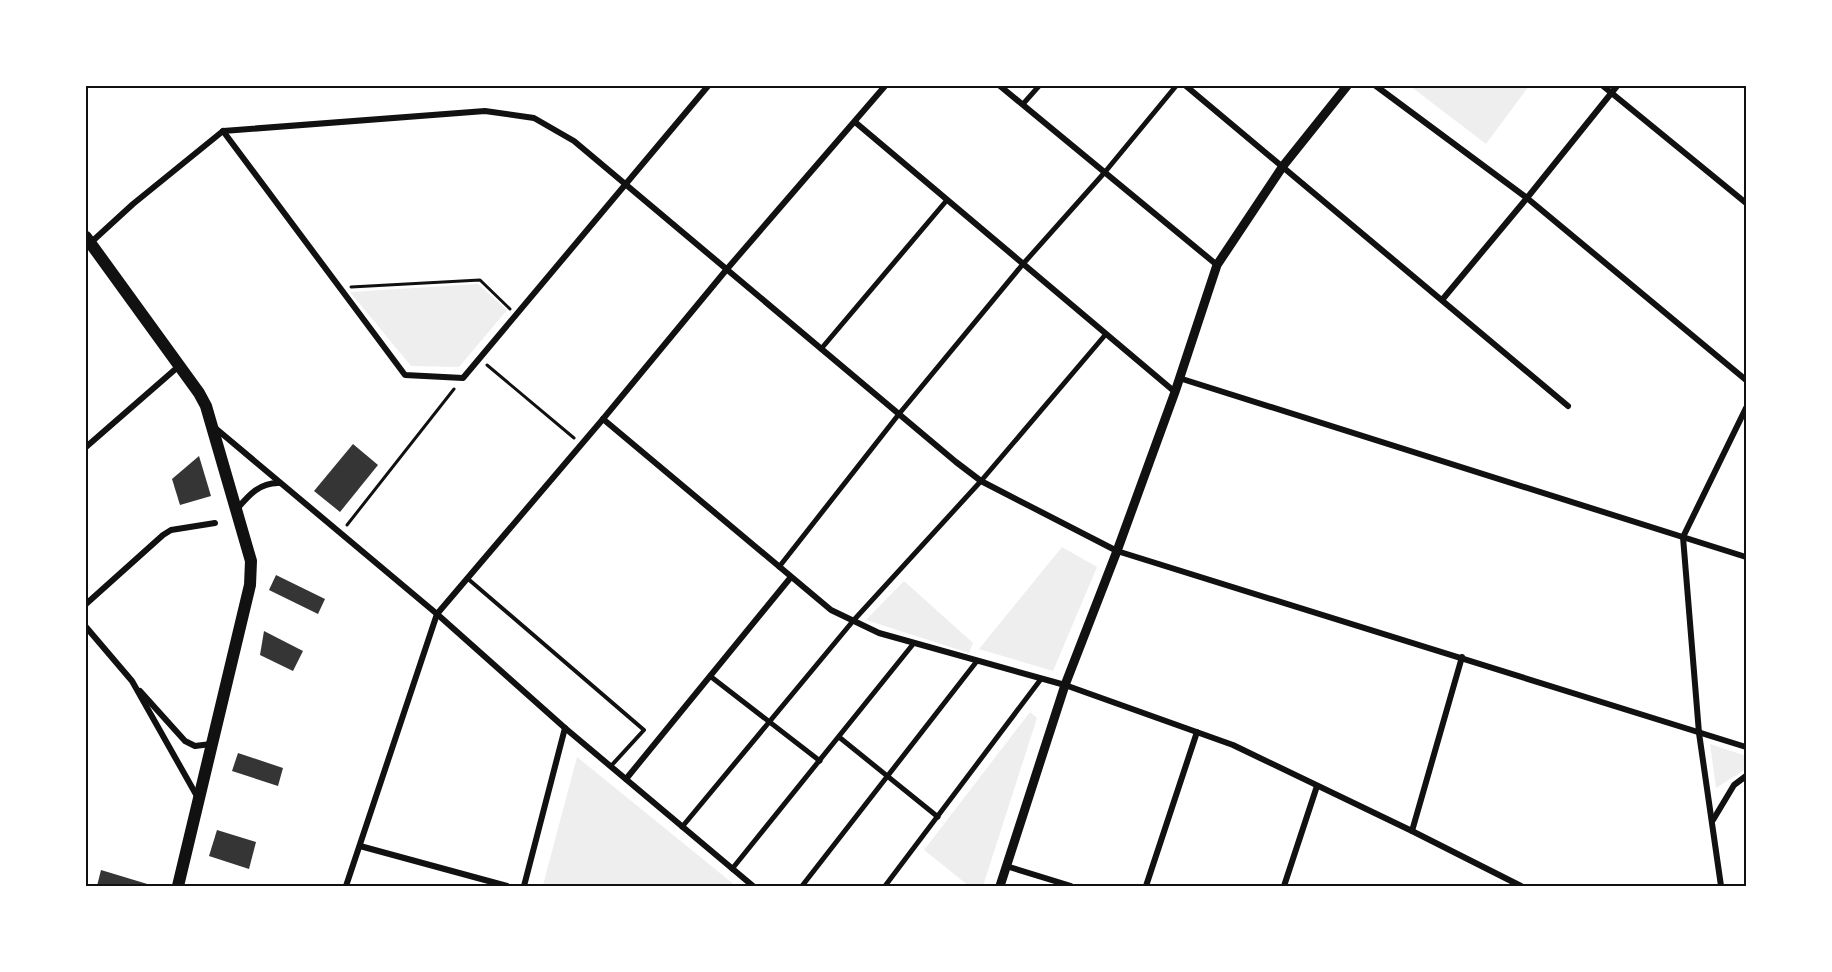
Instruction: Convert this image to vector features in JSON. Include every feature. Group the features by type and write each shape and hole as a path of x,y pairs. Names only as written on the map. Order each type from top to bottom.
{"highway":[{"path":"87,242 199,393 213,427 251,561 250,585 178,886"}],"street":[{"path":"223,131 405,375 463,378 708,86"},
{"path":"346,886 437,614 727,269 885,86"},
{"path":"1000,86 1217,265"},
{"path":"1023,104 1039,86"},
{"path":"779,567 899,414 1023,264 1105,172 1176,86"},
{"path":"1186,86 1568,406"},
{"path":"1000,886 1065,685 1175,392 1217,265 1283,166 1347,86"},
{"path":"1376,86 1527,198 1746,380"},
{"path":"1603,86 1746,203"},
{"path":"1442,300 1617,86"},
{"path":"87,242 223,131 485,111 534,118 574,141 981,481 1117,551 1746,747"},
{"path":"855,122 1175,392"},
{"path":"822,349 947,200"},
{"path":"682,827 853,621 981,481 1106,334"},
{"path":"86,447 179,366"},
{"path":"1179,378 1746,557"},
{"path":"1721,886 1699,733 1683,537 1746,410"},
{"path":"603,419 831,610 879,633 1065,685 1233,745 1521,886"},
{"path":"213,427 437,614 565,728 753,886"},
{"path":"236,511 258,488 266,484 281,483"},
{"path":"86,604 163,535 171,530 215,523"},
{"path":"626,779 791,577"},
{"path":"86,627 185,741 203,747 212,744"},
{"path":"732,869 914,643"},
{"path":"1412,831 1462,657"},
{"path":"802,886 977,661"},
{"path":"710,676 820,761"},
{"path":"885,886 1041,679"},
{"path":"132,681 200,801"},
{"path":"524,886 565,728"},
{"path":"1146,886 1197,732"},
{"path":"839,737 938,817"},
{"path":"1713,820 1734,785 1746,776"},
{"path":"1284,886 1317,786"},
{"path":"360,846 507,886"},
{"path":"1006,866 1071,886"}],"lane":[{"path":"467,579 644,730 611,766"}],"path":[{"path":"340,287 480,280 516,314"},
{"path":"479,358 582,444"},
{"path":"340,533 463,378"}],"shaded area":[{"path":"1410,86 1529,86 1486,144"},
{"path":"478,284 507,310 459,367 411,366 350,292"},
{"path":"1062,547 1097,567 1053,671 979,649"},
{"path":"904,581 973,643 969,653 866,620"},
{"path":"1030,712 1037,718 983,886 969,886 924,850"},
{"path":"1710,744 1746,756 1746,769 1716,788"},
{"path":"577,757 736,886 543,885"}],"building":[{"path":"353,444 378,465 340,512 314,491"},
{"path":"199,456 211,496 180,505 172,479"},
{"path":"276,575 325,599 318,614 269,590"},
{"path":"264,631 303,651 293,671 260,655"},
{"path":"238,753 283,768 278,786 232,771"},
{"path":"217,830 256,842 249,869 209,856"},
{"path":"101,870 154,886 97,886"}]}
